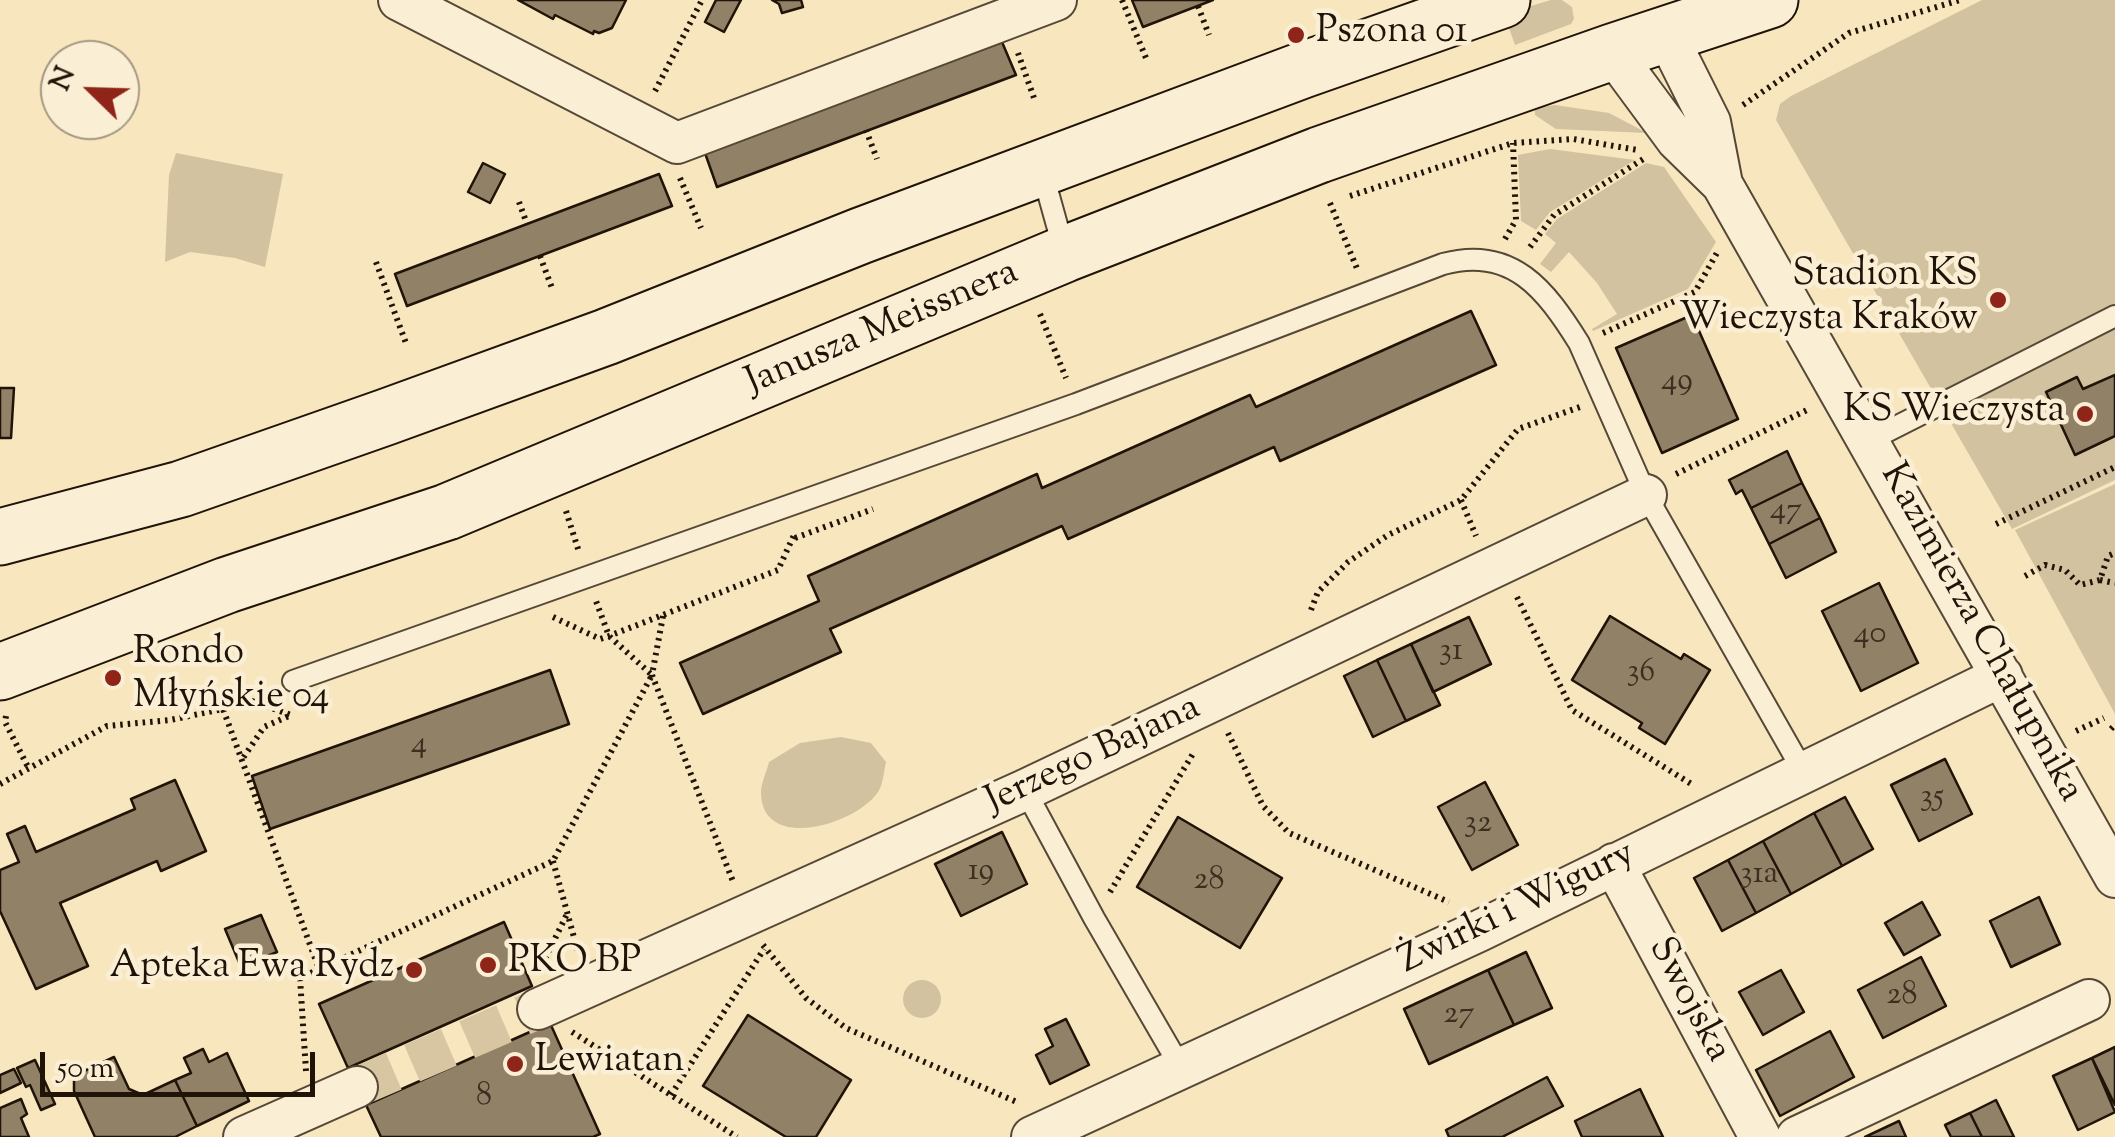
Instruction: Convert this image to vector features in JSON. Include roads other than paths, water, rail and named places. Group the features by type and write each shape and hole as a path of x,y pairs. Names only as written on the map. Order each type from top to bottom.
{"main road":[{"path":"0,537 181,489 386,417 606,337 860,236 1303,70 1502,0"},
{"name":"Janusza Meissnera","path":"0,672 227,584 447,512 1065,254 1319,155 1770,0"}],"street":[{"path":"399,0 677,143 1056,0"},
{"name":"Kazimierza Chałupnika","path":"1666,34 1710,122 1722,184"},
{"name":"Kazimierza Chałupnika","path":"1612,52 1677,140 1722,184 2110,859"},
{"name":"Jerzego Bajana","path":"561,999 1215,706 1292,664 1645,493"},
{"name":"Żwirki i Wigury","path":"1032,1137 1112,1121 1180,1068 1479,931 2002,676"},
{"name":"Swojska","path":"1614,864 1760,1137"},
{"path":"1797,1137 2089,1000"},
{"path":"249,1136 357,1087"}],"lane":[{"path":"1042,169 1065,254"},
{"path":"293,681 786,510 1460,260 1504,264 1547,297 1579,343 1645,493 1803,770"},
{"path":"1870,440 2115,316"},
{"path":"1026,790 1180,1068"}],"tunnel":[{"path":"357,1087 538,1009"}],"place":[{"name":"Pszona 01","path":"1296,35"},
{"name":"Stadion KS Wieczysta Kraków","path":"1998,300"},
{"name":"KS Wieczysta","path":"2085,414"},
{"name":"Rondo Młyńskie 04","path":"113,678"},
{"name":"PKO BP","path":"488,965"},
{"name":"Apteka Ewa Rydz","path":"414,970"},
{"name":"Lewiatan","path":"515,1064"}]}
